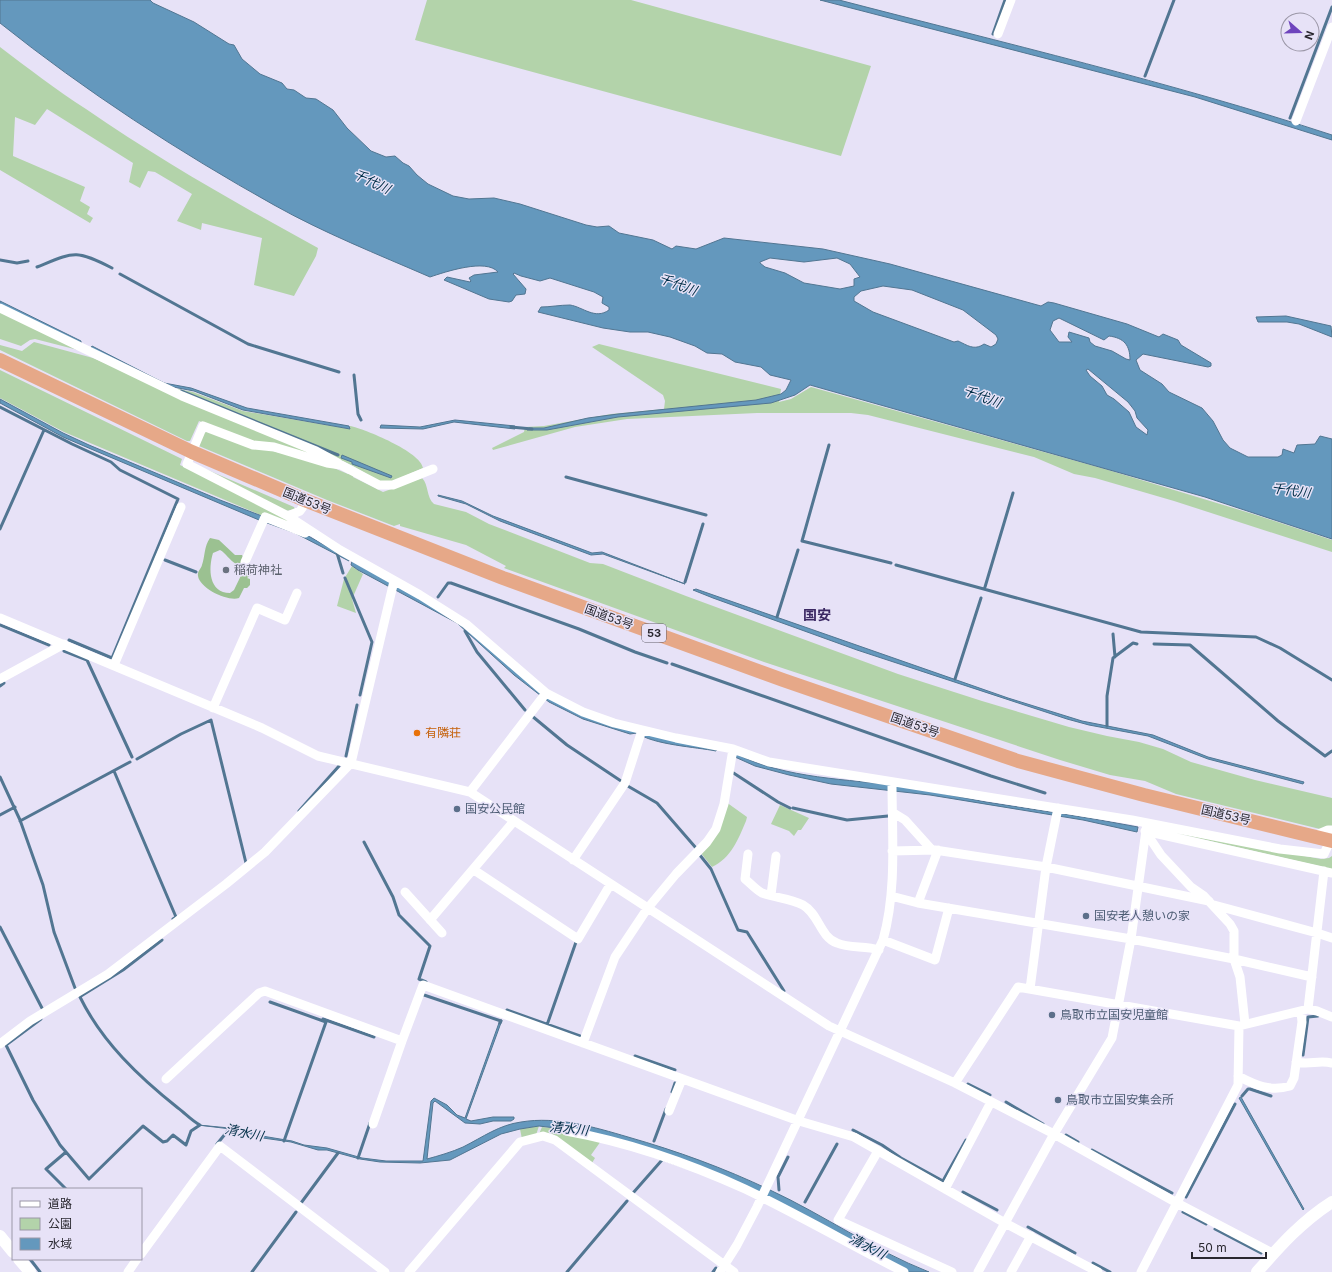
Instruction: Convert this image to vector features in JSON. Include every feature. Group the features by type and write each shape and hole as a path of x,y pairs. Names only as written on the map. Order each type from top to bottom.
{"highway":[{"name":"国道53号","path":"0,360 192,452 307,501 518,584 776,678 1018,761 1144,795 1314,836 1332,837"}],"main road":[{"path":"1257,1272 1313,1214 1332,1202"},
{"path":"0,1236 12,1251"},
{"path":"20,1260 30,1272"}],"street":[{"path":"998,34 1011,0"},
{"path":"1296,121 1332,27"},
{"path":"0,308 182,396 316,451 379,485 393,485 433,469"},
{"path":"341,465 327,463 274,447 253,445 203,426 187,464 288,516 332,545 466,624 546,694 583,712 614,723 642,730 733,749 769,762 892,783 1058,808 1146,827 1328,872 1317,933 1312,977 1304,1010 1294,1078 1290,1086 1279,1090 1259,1087 1238,1076"},
{"path":"288,516 300,511 307,501"},
{"path":"114,665 181,507"},
{"path":"245,562 265,517 267,516 296,528 321,542 332,545"},
{"path":"0,1044 30,1021 108,974 226,884 265,852 351,763 394,581"},
{"path":"213,708 257,608 285,620 297,593"},
{"path":"0,618 262,728 318,756 470,792 610,885 829,1026 955,1083 1054,1134 1177,1203 1274,1254"},
{"path":"0,679 64,644"},
{"path":"470,792 546,694"},
{"path":"573,860 625,782 642,730"},
{"path":"583,1043 615,957 647,909 676,874 707,842 716,829 724,804 733,749"},
{"path":"723,1269 762,1198 883,940 889,920 891,896 892,783"},
{"path":"1030,989 1046,867 1058,808"},
{"path":"892,812 905,820 935,850"},
{"path":"430,920 474,870 514,820"},
{"path":"1146,827 1324,854 1332,837"},
{"path":"978,1272 1054,1134 1112,1038 1120,1004 1131,938 1146,827"},
{"path":"1141,1272 1238,1085 1242,1025 1240,976 1234,959 1234,931 1224,915 1211,902 1191,888 1161,855 1146,827"},
{"path":"918,903 935,850"},
{"path":"892,851 935,850 1046,867 1138,885 1211,902 1332,938"},
{"path":"748,854 745,879 761,892 804,905 818,920 828,939 836,943 847,946 871,947 879,950"},
{"path":"771,895 776,856"},
{"path":"474,870 578,939 610,885"},
{"path":"405,892 442,934"},
{"path":"891,896 918,903 1131,938 1312,977"},
{"path":"883,940 935,960 949,908"},
{"path":"373,1124 423,984 799,1121 854,1137 1093,1271"},
{"path":"955,1083 1018,987 1242,1025 1304,1010 1317,1011 1332,1017"},
{"path":"166,1079 259,993 265,991 402,1041"},
{"path":"1296,1062 1306,1064 1320,1061 1332,1063"},
{"path":"669,1110 682,1079"},
{"path":"945,1188 991,1102"},
{"path":"566,1131 593,1136 663,1156 711,1175 762,1198 904,1272"},
{"path":"409,1272 520,1142 543,1136 555,1140 723,1269 734,1272"},
{"path":"142,1253 220,1146 385,1272"},
{"path":"878,1150 838,1220 951,1272"},
{"path":"1011,1272 1031,1236"},
{"path":"128,1272 136,1260"}],"green space":[{"path":"427,0 631,0 871,66 841,156 415,40"},
{"path":"0,47 42,79 142,146 229,199 318,248 316,256 294,296 254,285 262,238 202,223 201,230 177,221 192,194 155,172 148,171 140,188 129,182 133,163 47,109 35,125 15,117 13,156 85,187 80,201 90,207 87,214 93,218 90,223 0,170"},
{"path":"0,311 78,350 35,339 30,340 21,346 0,339"},
{"path":"34,342 93,358 328,458 246,440 199,421 190,441 187,441 0,350 0,345 22,351"},
{"path":"599,344 781,389 779,402 791,399 811,387 1105,469 1253,514 1332,540 1332,552 1174,501 1095,478 1074,474 1034,457 868,415 851,413 757,413 627,419 575,427 493,450 492,448 524,432 525,427 544,426 611,414 664,409 665,401 663,395 592,347"},
{"path":"0,370 182,459 180,465 264,505 297,526 263,516 64,432 0,398"},
{"path":"168,387 193,392 243,411 350,429 350,426 357,428 379,436 403,448 420,462 423,468 391,482 380,482 353,466 302,442"},
{"path":"208,431 256,447 322,463 348,474 354,473 353,477 383,492 422,478 426,484 431,501 434,504 466,512 489,524 590,563 603,564 898,674 1069,727 1139,742 1163,749 1191,762 1255,780 1332,798 1332,827 1320,829 1176,794 1145,781 1110,775 1060,760 764,662 504,568 506,566 466,545 400,526 400,524 394,526 327,500 199,446 204,433"},
{"path":"196,465 294,507 295,509 286,511"},
{"path":"210,538 219,540 235,555 242,555 244,559 243,562 236,564 220,550 213,553 211,559 211,573 214,585 218,589 223,592 230,593 234,590 248,561 254,568 251,571 252,574 247,578 250,579 250,585 247,588 244,588 239,598 234,599 222,596 209,590 200,581 198,573"},
{"path":"352,566 363,574 352,599 356,613 337,606 344,579"},
{"path":"726,802 747,817 740,835 729,854 712,867 700,852"},
{"path":"780,805 809,818 801,830 798,830 794,836 789,831 771,824"},
{"path":"1154,828 1321,859 1332,856 1332,869"},
{"path":"539,1126 536,1135 522,1139 520,1129"},
{"path":"542,1127 563,1129 601,1141 591,1155 595,1158 592,1163 551,1133 539,1134"}],"water":[{"name":"千代川","path":"0,0 150,0 153,3 194,22 229,44 234,45 242,59 260,74 282,83 287,89 294,90 306,98 316,99 333,110 347,128 371,151 386,157 395,156 409,166 428,184 453,196 469,199 494,198 520,204 586,225 597,227 609,226 619,233 653,240 672,249 676,246 696,249 724,238 823,249 890,264 1041,306 1048,302 1054,303 1127,324 1159,337 1163,334 1178,340 1181,345 1211,363 1211,366 1208,367 1143,354 1136,360 1140,370 1162,384 1169,392 1202,408 1213,421 1223,440 1230,448 1248,457 1278,457 1282,455 1283,449 1294,453 1297,445 1315,444 1320,436 1332,439 1332,539 1205,497 810,385 795,395 771,403 618,417 547,430 527,430 529,428 544,428 588,418 618,414 756,400 781,394 786,390 791,380 770,375 761,367 735,362 722,354 707,353 695,346 670,337 648,332 630,332 603,328 538,312 541,307 566,305 575,306 589,312 599,314 609,310 609,307 602,303 603,297 594,292 550,278 540,281 514,273 513,274 526,289 525,294 516,295 512,301 509,302 489,299 444,280 447,277 470,282 471,281 469,278 474,275 498,272 492,268 484,266 465,267 430,277 351,243 274,205 203,164 133,120 65,73 0,23","holes":["770,258 804,262 837,258 850,264 860,277 854,279 854,286 840,289 804,283 785,273 765,267 760,262","883,286 912,290 963,310 996,335 998,339 996,344 991,347 984,344 974,347 958,341 954,342 873,312 854,301 854,297 861,291","1059,318 1104,340 1109,336 1119,338 1127,346 1130,360 1112,351 1095,346 1090,342 1089,338 1069,332 1068,337 1072,342 1059,342 1050,330 1053,321","1088,369 1128,402 1135,411 1137,418 1148,430 1147,435 1136,427 1129,412 1107,395 1102,386 1090,376 1086,370"]},
{"path":"820,0 839,0 1148,80 1332,135 1332,140 1195,97"},
{"path":"0,301 81,341 81,345 0,305"},
{"path":"1286,316 1331,326 1332,337 1299,324 1287,322 1258,322 1256,317"},
{"path":"92,346 162,382 90,349"},
{"path":"164,383 191,388 247,408 349,426 350,429 243,410 194,391 173,387"},
{"path":"0,399 63,433 89,445 220,500 296,529 349,559 349,561 295,533 259,520 63,437 0,403"},
{"path":"455,420 515,426 515,429 454,422 423,429 380,428 381,425 420,427"},
{"path":"342,455 392,476 391,478 352,464 352,462 341,458"},
{"path":"438,495 462,501 493,516 592,553 602,552 685,584 603,554 591,555 500,521 466,504"},
{"path":"352,561 444,612 565,707 717,749 716,751 664,743 644,737 637,733 630,734 583,719 549,702 514,675 457,623 358,570 351,565"},
{"path":"696,589 1008,698 1082,721 1153,735 1208,757 1304,782 1303,784 1208,759 1148,736 1089,725 1067,719 857,650 693,590"},
{"path":"736,754 776,769 818,777 912,788 986,802 1138,827 1137,832 1083,820 930,795 831,784 755,766 735,757"},
{"name":"清水川","path":"500,1020 502,1020 466,1119 471,1121 493,1117 514,1117 514,1119 511,1121 493,1121 480,1124 465,1123 435,1101 433,1103 427,1159 459,1149 491,1132 505,1126 521,1122 548,1120 589,1126 664,1148 735,1174 810,1210 868,1243 929,1272 908,1272 768,1197 580,1131 539,1126 520,1129 501,1134 450,1160 420,1163 380,1162 360,1159 327,1150 318,1150 291,1142 263,1138 239,1130 198,1125 240,1129 262,1136 292,1141 304,1145 327,1148 362,1158 386,1161 423,1161 431,1101 434,1098 447,1105 457,1115 465,1118"},
{"path":"1241,1097 1304,1209 1303,1210 1239,1098"}],"waterway":[{"path":"993,34 1005,0"},
{"path":"1145,76 1174,0"},
{"path":"1290,118 1332,7"},
{"path":"37,267 59,258 82,255 112,268"},
{"path":"0,260 17,263 28,261"},
{"path":"120,274 248,344 339,372"},
{"path":"354,375 358,414 361,420"},
{"path":"181,391 338,455"},
{"path":"0,407 111,462 120,470 178,499 112,658 69,640"},
{"path":"511,427 532,429"},
{"path":"0,529 44,430"},
{"path":"829,445 802,541 891,563"},
{"path":"566,477 706,515"},
{"path":"985,587 1013,493"},
{"path":"685,582 703,524"},
{"path":"777,617 798,550"},
{"path":"337,553 343,573"},
{"path":"165,560 196,572"},
{"path":"896,565 1141,632 1256,637 1280,648 1332,680"},
{"path":"345,578 372,642 360,695"},
{"path":"438,597 448,583 451,583 579,629 635,652 667,663"},
{"path":"955,679 981,598"},
{"path":"0,625 49,645"},
{"path":"465,631 477,652 525,710"},
{"path":"1113,634 1115,657"},
{"path":"1107,726 1107,696 1113,658 1133,643 1137,644"},
{"path":"1154,644 1190,645 1278,721 1325,756 1332,751"},
{"path":"64,651 87,660 132,757"},
{"path":"672,664 991,776 1045,793"},
{"path":"0,686 4,683"},
{"path":"346,756 357,705"},
{"path":"532,716 567,745 621,781"},
{"path":"137,759 181,734 211,720 246,863"},
{"path":"20,821 130,762"},
{"path":"299,811 339,766"},
{"path":"114,771 176,917 173,919"},
{"path":"732,772 778,802 790,808"},
{"path":"0,777 20,820 43,885 54,932 75,988"},
{"path":"626,785 657,803 696,848"},
{"path":"0,815 15,807"},
{"path":"793,808 847,820 888,816"},
{"path":"364,842 393,897 399,915 430,946 419,979 426,982"},
{"path":"699,854 711,869 738,930 747,932 784,991"},
{"path":"0,927 43,1010"},
{"path":"81,996 123,970 162,940"},
{"path":"547,1025 576,942"},
{"path":"424,995 501,1021 500,1023"},
{"path":"41,1019 6,1045 33,1100 60,1145 89,1179 143,1126 163,1142 167,1141 173,1135 186,1145 191,1131 200,1125 149,1084 123,1058 99,1029 80,997"},
{"path":"270,1002 326,1022 284,1141"},
{"path":"507,1010 580,1036"},
{"path":"1303,1055 1308,1017 1318,1016"},
{"path":"323,1019 374,1037"},
{"path":"635,1056 675,1070"},
{"path":"672,1092 675,1083"},
{"path":"968,1084 990,1095"},
{"path":"1242,1096 1248,1089 1271,1096"},
{"path":"1006,1102 1043,1124"},
{"path":"1186,1197 1235,1104"},
{"path":"654,1141 666,1109"},
{"path":"358,1158 370,1123"},
{"name":"清水川","path":"217,1144 230,1128"},
{"path":"853,1130 882,1145 901,1158 943,1181"},
{"path":"1066,1135 1078,1142"},
{"path":"944,1179 966,1140"},
{"path":"805,1202 837,1144"},
{"path":"1092,1150 1172,1193"},
{"path":"65,1188 46,1169 66,1152"},
{"path":"301,1203 338,1153"},
{"path":"779,1190 778,1177 788,1157"},
{"path":"633,1193 662,1160"},
{"path":"963,1192 997,1210"},
{"path":"567,1272 627,1201"},
{"path":"252,1272 296,1212"},
{"path":"1183,1212 1206,1224"},
{"path":"1028,1227 1075,1253"},
{"path":"1215,1229 1261,1253"},
{"path":"31,1260 40,1272"},
{"path":"1093,1263 1110,1272"},
{"path":"713,1272 716,1268"}],"place":[{"name":"稲荷神社","path":"226,570"},
{"name":"有隣荘","path":"417,733"},
{"name":"国安公民館","path":"457,809"},
{"name":"国安老人憩いの家","path":"1086,916"},
{"name":"鳥取市立国安児童館","path":"1052,1015"},
{"name":"鳥取市立国安集会所","path":"1058,1100"}],"district":[{"name":"国安","path":"817,615"}]}
